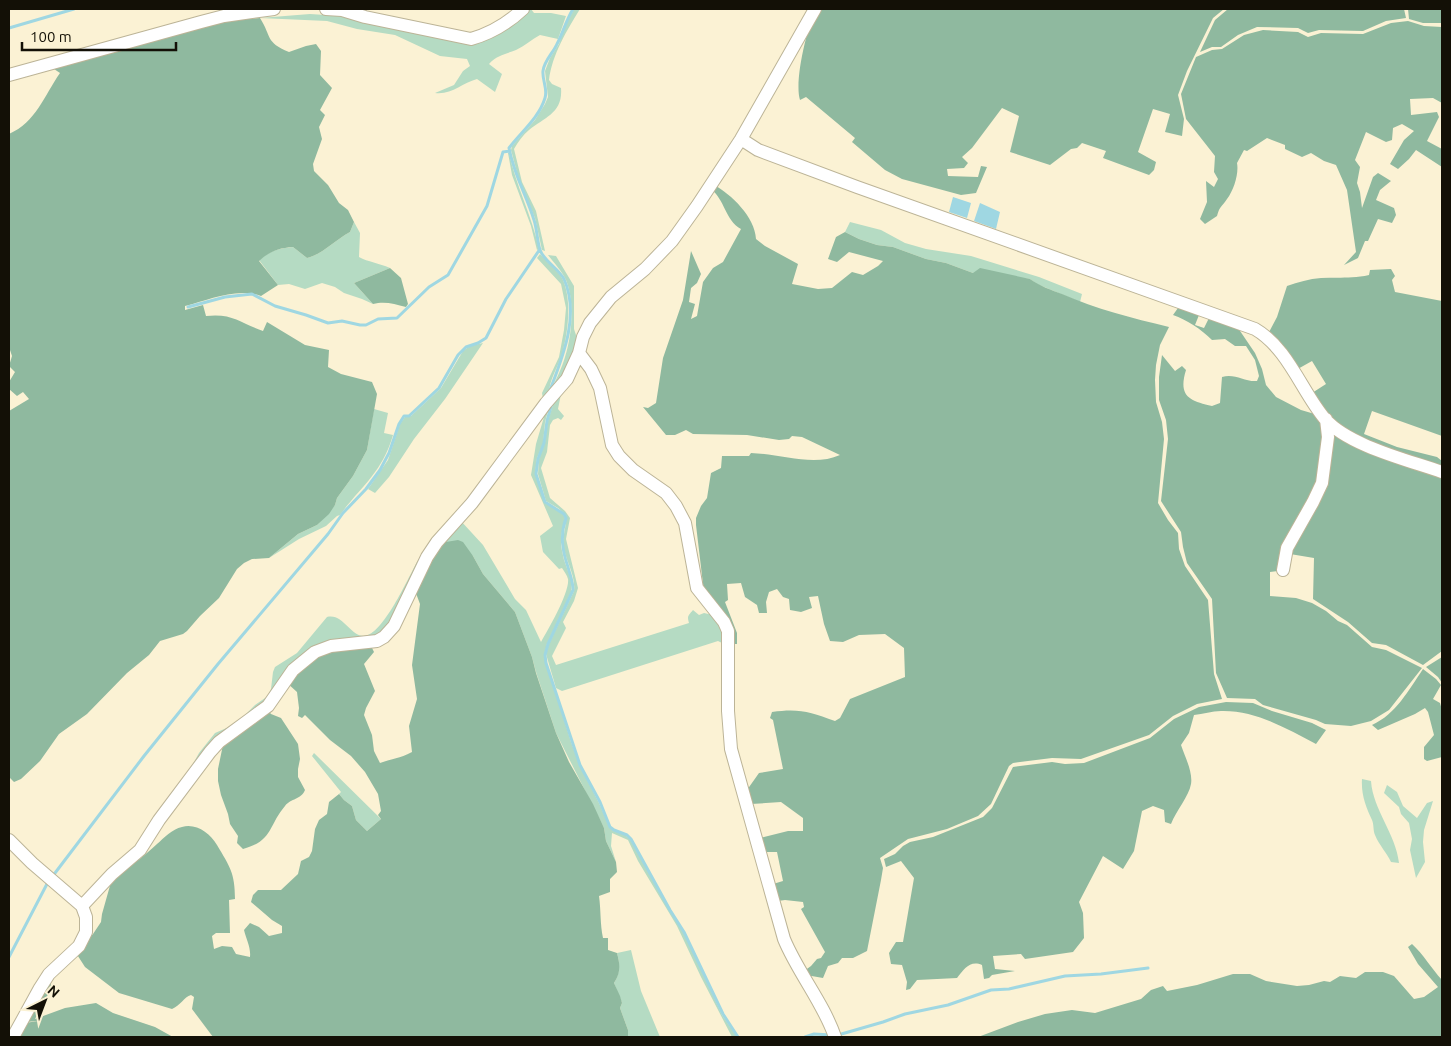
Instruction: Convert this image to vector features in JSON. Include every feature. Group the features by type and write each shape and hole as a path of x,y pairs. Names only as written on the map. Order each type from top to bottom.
{"street":[{"path":"9,75 224,16 274,9"},
{"path":"326,9 342,10 433,32 471,39 500,28 523,9"},
{"path":"82,906 112,874 140,850 162,816 218,742 268,706 293,670 315,652 331,646 368,643 384,637 399,618 427,557 472,503 546,403 567,379 580,352 583,338 590,323 611,297 645,269 672,241 741,139 815,9"},
{"path":"741,139 758,150 857,187 1255,329 1263,334 1288,362 1326,419 1342,432 1369,447 1442,472"},
{"path":"580,352 600,388 612,445 619,456 633,470 666,493 676,506 685,523 697,588 724,622 728,632 728,711 731,749 784,939 790,955 812,989 835,1037"},
{"path":"1283,570 1287,548 1322,483 1328,437 1326,419"},
{"path":"9,840 32,863 82,906 86,917 86,932 79,946 49,974 13,1037"}],"green space":[{"path":"531,9 534,13 551,13 566,16 558,39 540,35 492,61 489,64 502,74 495,92 477,79 452,91 435,93 454,85 463,71 470,66 467,59 440,56 395,35 357,29 327,21 260,18 310,14 341,16 468,41"},
{"path":"574,9 580,9 565,34 553,61 549,80 552,84 561,88 559,103 552,114 529,130 514,149 522,182 536,211 545,251 542,250 535,218 519,180 511,150 512,146 535,120 545,104 548,97 545,71"},
{"path":"817,9 1224,9 1213,18 1187,71 1178,95 1184,119 1182,136 1165,132 1170,114 1153,109 1138,152 1156,162 1154,170 1149,175 1103,158 1106,151 1082,143 1050,165 1010,152 1019,116 1002,108 972,148 962,157 968,163 964,168 947,169 948,176 978,177 981,166 987,167 976,193 961,195 902,179 885,170 852,142 855,138 806,97 800,100 800,68 809,27"},
{"path":"1228,9 1404,9 1406,18 1386,21 1363,31 1319,30 1308,33 1298,28 1257,27 1238,35 1221,47 1212,47 1200,52 1215,20"},
{"path":"1408,9 1442,9 1442,23 1423,23 1409,19"},
{"path":"260,18 272,42 281,48 289,52 316,44 321,51 320,75 332,88 320,110 325,115 319,127 322,139 313,164 314,171 328,185 339,203 348,210 354,222 350,232 313,256 307,258 293,247 275,251 259,261 278,285 261,296 242,293 223,295 185,306 185,310 203,305 206,316 230,317 263,331 267,322 305,345 329,350 328,367 341,374 372,382 377,394 367,450 329,514 317,525 298,534 269,558 252,559 244,563 237,569 219,598 187,631 160,641 149,655 127,673 87,714 59,734 40,761 21,779 14,782 10,778 9,780 9,411 29,399 23,392 17,396 9,389 9,382 15,372 9,366 12,356 9,347 9,134 26,123 39,108 60,73 54,69 203,26 225,21"},
{"path":"1408,21 1424,26 1442,27 1442,103 1433,98 1410,99 1411,115 1437,112 1439,117 1427,141 1442,149 1442,167 1416,150 1398,169 1390,164 1404,140 1414,131 1402,124 1393,128 1392,140 1386,142 1366,132 1355,160 1360,167 1357,183 1362,208 1373,177 1378,173 1391,181 1380,190 1376,200 1394,208 1396,215 1392,223 1378,219 1368,241 1365,241 1358,258 1344,265 1356,252 1347,190 1336,165 1324,161 1311,153 1302,157 1285,149 1285,145 1267,138 1247,151 1244,150 1237,163 1237,176 1234,186 1217,216 1205,224 1200,219 1207,202 1206,181 1214,187 1218,179 1214,172 1215,156 1186,119 1181,94 1196,57 1212,50 1222,49 1244,35 1263,30 1298,32 1308,37 1321,33 1363,34 1391,23"},
{"path":"508,153 536,237 539,249 537,250 531,226 512,175"},
{"path":"714,185 728,194 741,207 755,231 756,239 798,264 792,284 818,289 832,288 852,272 863,275 883,261 849,252 837,262 828,259 836,237 845,232 877,245 893,247 973,273 980,268 1030,279 1046,288 1088,304 1128,317 1169,327 1160,345 1155,380 1156,402 1162,422 1164,439 1158,503 1178,533 1179,549 1185,566 1208,600 1214,674 1222,699 1197,704 1173,716 1149,735 1081,759 1052,758 1013,763 1009,766 991,804 978,816 947,829 908,839 880,858 883,868 867,951 853,958 842,958 838,963 828,966 823,978 806,975 804,971 817,959 821,958 825,952 801,909 804,907 803,902 778,901 773,884 783,881 777,852 765,852 760,838 788,831 803,831 803,818 781,802 751,804 747,790 759,773 783,769 773,720 770,718 772,712 790,710 804,712 835,721 840,718 850,699 905,677 904,648 885,634 859,635 843,642 830,641 818,596 809,597 812,608 801,612 790,610 789,599 783,597 777,589 769,592 766,602 767,613 759,613 757,605 745,597 741,583 727,584 728,600 725,602 737,633 737,644 732,644 707,598 703,584 696,518 707,498 711,473 721,468 722,456 749,456 751,453 819,460 840,455 802,437 792,436 789,439 779,440 747,435 693,434 686,430 675,435 666,435 643,407 648,408 656,403 663,358 683,300 691,251 701,274 697,283 691,288 689,302 695,304 691,319 697,316 703,282 713,268 723,262 741,229 728,215 711,189"},
{"path":"354,222 360,233 359,257 390,268 354,283 373,304 322,283 305,289 289,284 278,285 259,260 275,250 293,247 307,258 313,256 350,232"},
{"path":"850,222 881,230 905,243 926,249 971,256 1039,277 1082,294 1080,302 1037,284 1030,279 973,273 893,247 877,245 859,239 845,232"},
{"path":"540,254 561,276 566,288 568,307 566,337 562,354 552,378 549,394 543,399 542,393 559,357 566,308 561,284 537,258"},
{"path":"548,255 556,256 574,286 574,329 578,341 570,365 552,389 562,365 571,329 571,298 566,280"},
{"path":"390,268 401,278 408,304 406,307 386,303 373,304 354,283"},
{"path":"1391,269 1395,276 1392,280 1395,292 1442,301 1442,436 1372,411 1364,434 1397,447 1437,457 1442,461 1442,470 1369,446 1327,418 1312,393 1326,384 1312,361 1296,370 1268,334 1277,317 1287,286 1312,279 1362,276 1369,275 1370,270"},
{"path":"1178,308 1199,315 1195,325 1204,328 1209,318 1238,328 1255,353 1266,385 1276,397 1301,410 1318,415 1322,422 1324,438 1319,480 1278,571 1270,572 1270,596 1296,598 1312,603 1347,625 1372,647 1386,650 1422,668 1389,710 1371,721 1351,726 1325,724 1263,705 1255,699 1227,698 1216,673 1212,599 1187,563 1181,532 1161,501 1168,439 1166,420 1159,400 1159,377 1162,355 1175,371 1182,366 1186,370 1183,386 1187,396 1197,402 1212,406 1220,403 1222,377 1231,376 1257,381 1259,376 1255,360 1246,346 1235,346 1225,339 1212,340 1194,325 1173,315"},
{"path":"483,343 389,477 375,493 368,489 388,460 400,424 405,417 411,416 441,388 463,351 470,346"},
{"path":"581,364 561,394 558,409 564,416 561,420 558,418 553,420 550,425 547,452 541,468 550,498 570,518 566,539 578,588 574,601 563,622 566,628 552,656 556,665 689,623 688,616 693,610 699,615 704,613 717,616 726,645 718,641 562,691 556,688 546,654 574,591 574,585 563,544 566,515 546,501 538,474 539,459 555,398"},
{"path":"551,400 535,474 545,503 563,514 565,518 561,546 572,582 571,592 547,644 544,656 580,766 610,828 630,839 670,911 684,932 722,1015 737,1037 732,1037 677,926 638,861 628,840 612,833 611,846 616,862 606,841 604,828 556,733 532,657 515,612 483,574 473,556 440,543 460,520 483,545 515,599 526,610 541,642 566,593 568,585 568,579 562,568 559,569 543,552 540,536 553,526 531,475 536,444 544,417 542,415"},
{"path":"374,409 388,413 384,433 393,435 377,469 340,515 326,526 299,539 269,558 298,534 317,525 335,505 337,498 353,476 367,450"},
{"path":"1332,427 1442,475 1442,651 1423,665 1386,645 1372,643 1348,622 1313,599 1314,558 1290,554 1315,504"},
{"path":"458,540 463,542 483,574 515,612 532,657 556,733 569,762 593,804 604,828 606,841 616,862 617,872 610,879 610,892 599,896 601,928 603,938 608,938 608,950 617,953 618,957 619,972 614,983 622,1003 620,1008 628,1030 628,1037 213,1037 192,1009 194,997 191,995 172,1009 119,993 85,967 76,953 101,922 113,875 131,866 168,834 187,826 202,830 211,837 233,876 235,899 229,900 230,933 216,933 212,936 214,949 222,946 232,947 236,954 250,957 244,930 250,923 259,927 269,936 282,933 282,926 251,902 253,895 258,890 281,890 298,874 301,861 309,857 312,851 315,829 319,820 327,814 329,802 339,794 352,806 356,820 367,831 381,819 378,815 381,811 378,794 365,772 351,756 330,740 305,715 302,718 298,716 297,692 286,682 317,653 370,644 374,652 364,664 375,691 364,715 372,735 374,751 380,763 412,752 409,726 417,699 412,665 420,604 414,588 440,543"},
{"path":"431,542 399,605 382,633 275,691 188,773 199,753 215,733 236,724 255,705 268,696 275,667 297,653 327,617 338,618 359,635 364,636 379,626 394,605 417,562"},
{"path":"1442,657 1442,683 1426,667"},
{"path":"1423,669 1441,685 1433,699 1440,703 1442,710 1442,757 1427,761 1424,759 1424,747 1434,735 1428,712 1425,708 1378,730 1372,725 1395,708"},
{"path":"1226,702 1253,703 1312,723 1326,730 1316,744 1270,721 1246,713 1214,711 1194,715 1189,733 1181,745 1191,775 1188,793 1171,824 1165,822 1164,810 1153,806 1142,811 1134,851 1123,869 1103,856 1079,902 1083,913 1084,938 1073,952 1025,959 1021,954 993,956 995,969 1015,971 992,975 984,979 982,965 974,964 968,966 957,978 917,980 910,989 906,990 907,982 902,965 891,964 889,953 896,942 903,942 914,878 901,861 886,867 884,859 895,854 910,842 933,837 983,817 992,808 1013,767 1052,762 1065,764 1084,763 1150,738 1174,719 1199,707"},
{"path":"267,709 271,714 281,718 298,744 300,759 298,777 305,790 301,796 285,806 269,832 260,842 243,849 237,843 238,836 230,824 221,795 218,769 224,740"},
{"path":"314,753 381,819 367,831 356,820 352,806 339,794 341,792 312,756"},
{"path":"1362,779 1371,781 1376,802 1394,842 1399,863 1391,862 1375,835 1373,822 1363,796"},
{"path":"1387,785 1397,792 1403,806 1417,818 1427,803 1433,801 1424,830 1425,862 1416,878 1410,850 1412,839 1409,823 1401,814 1399,807 1384,793"},
{"path":"1412,944 1442,980 1442,1037 978,1037 1045,1014 1072,1010 1095,1013 1141,999 1151,990 1163,986 1167,991 1197,985 1233,974 1250,974 1266,981 1297,986 1324,981 1330,982 1340,976 1356,978 1365,972 1383,972 1394,976 1414,999 1424,997 1438,987 1418,964 1408,947"},
{"path":"631,950 641,991 660,1037 628,1037 628,1030 620,1008 622,1003 614,983 619,968 617,953"},
{"path":"51,977 51,989 35,1019 65,1008 96,1003 113,1013 155,1027 173,1037 17,1037 25,1023 38,1021 25,1022"}],"water":[{"path":"953,197 971,203 967,218 949,212"},
{"path":"980,203 1000,212 996,229 974,221"}],"waterway":[{"path":"9,28 74,9"},
{"path":"550,390 568,335 570,321 569,293 564,279 540,250 534,220 514,167 509,148 539,112 546,95 544,67 573,9"},
{"path":"188,307 225,297 252,294 275,306 328,323 342,321 366,325 378,319 397,318 429,287 448,275 487,206 503,152 510,151"},
{"path":"52,877 144,756 218,664 328,534 343,513 366,489 380,470 389,453 399,424 404,416 409,416 439,388 458,355 466,347 486,338 506,299 540,249"},
{"path":"552,403 536,474 545,502 564,514 566,518 563,530 564,555 573,590 548,644 545,655 546,663 580,765 600,802 610,827 631,839 684,932 723,1014 738,1037"},
{"path":"9,957 48,882"},
{"path":"838,1035 905,1014 948,1005 991,990 1009,989 1065,976 1148,968"},
{"path":"805,1037 814,1034 831,1035"}]}
